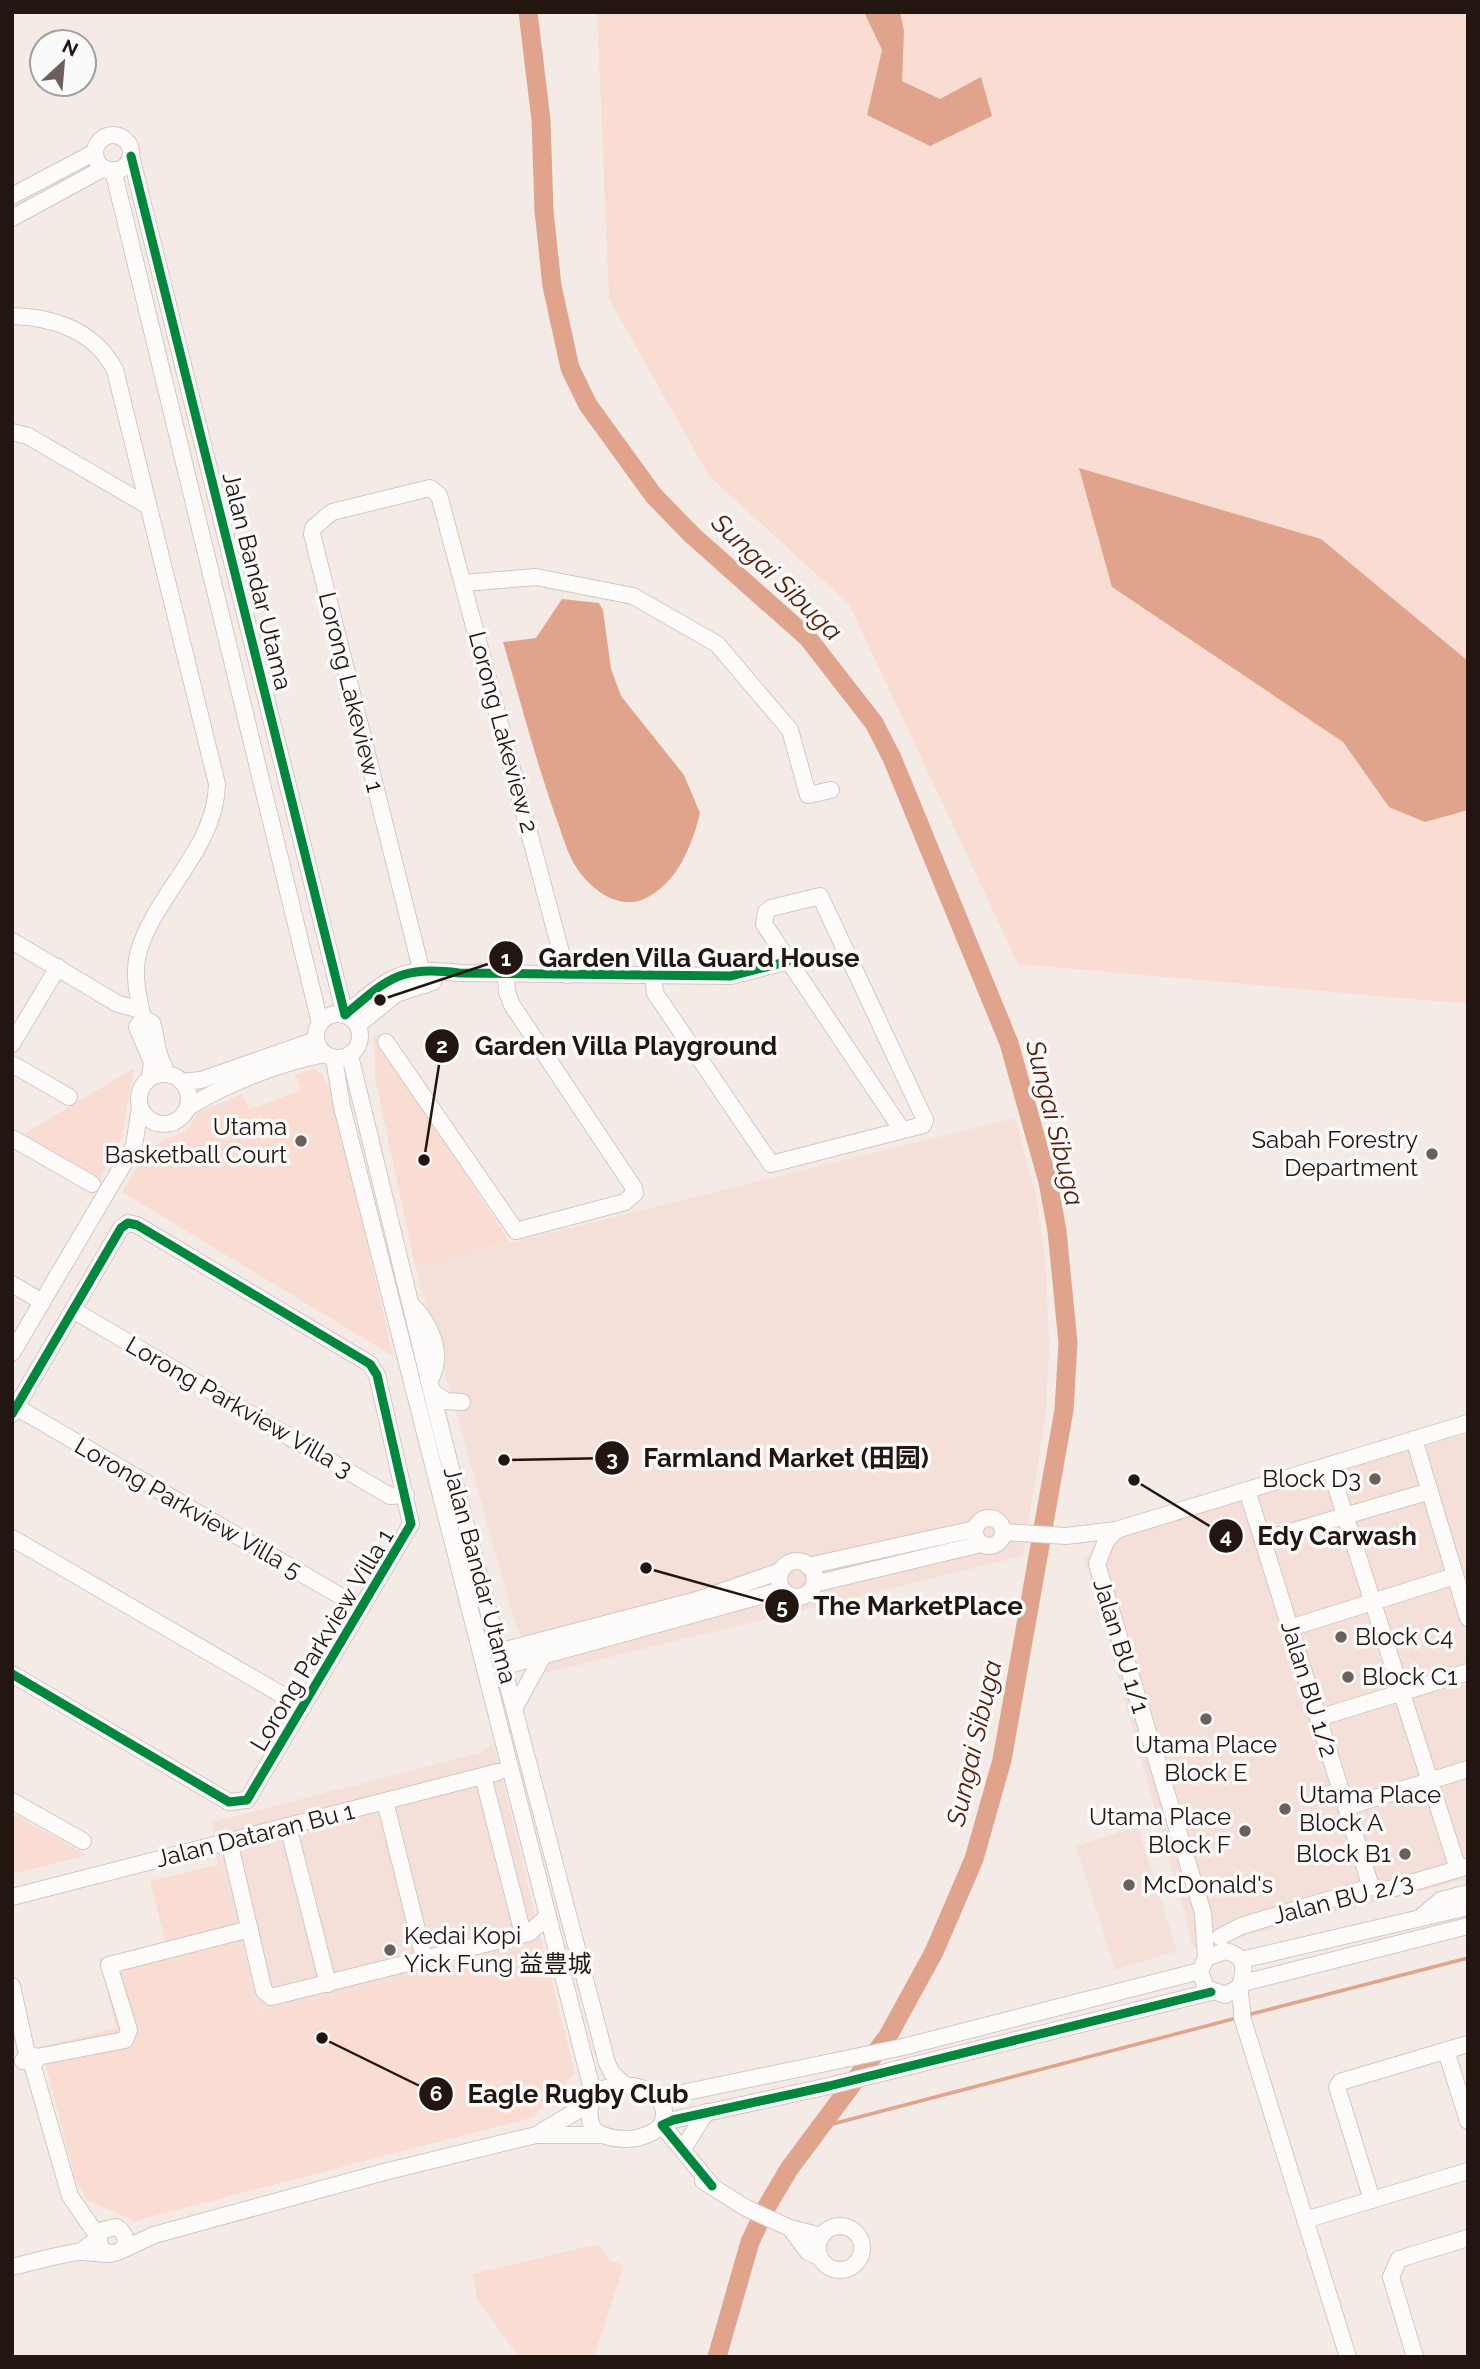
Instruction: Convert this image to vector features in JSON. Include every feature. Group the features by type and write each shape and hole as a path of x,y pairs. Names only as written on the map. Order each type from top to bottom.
{"street":[{"path":"12,196 95,152 99,141 115,135 126,140 131,156 126,165 108,169 12,218"},
{"path":"95,152 108,169"},
{"name":"Jalan Bandar Utama","path":"131,156 352,1020"},
{"name":"Jalan Bandar Utama","path":"108,169 320,1023 410,1303 438,1418 491,1611 497,1662 499,1725 593,2100"},
{"path":"12,316 34,317 73,329 105,354 115,370 217,791 207,828 158,913 138,955 136,990 142,1014 137,1027 161,1063 178,1079 188,1094 187,1108"},
{"path":"12,432 28,436 148,506"},
{"name":"Lorong Lakeview 1","path":"423,977 312,534 313,528 332,512 430,488 436,491"},
{"name":"Lorong Lakeview 2","path":"436,491 567,975"},
{"path":"463,583 536,577 633,596 717,644 790,730 808,795 831,790"},
{"path":"653,975 655,993 771,1164 923,1125 925,1120 820,896 771,908 766,912 764,924 902,1130"},
{"path":"12,941 118,1004 142,1014"},
{"path":"352,1020 386,981 459,973 732,976 789,961"},
{"path":"12,1044 58,967"},
{"path":"386,1042 512,1227 521,1230 625,1202 635,1194 634,1188 512,1005 507,992 506,974"},
{"path":"320,1023 332,1015 352,1020"},
{"path":"150,1078 162,1074 178,1079 201,1080 359,1046 352,1020"},
{"path":"134,1146 140,1091 150,1078 153,1051"},
{"path":"41,1365 14,1351 134,1146 155,1129 177,1120 187,1108 210,1094 305,1058 331,1052"},
{"path":"331,1052 342,1107 469,1603 497,1662"},
{"path":"12,1064 69,1097"},
{"path":"140,1107 148,1119 169,1123"},
{"path":"12,1138 92,1184"},
{"name":"Lorong Parkview Villa 1","path":"12,1674 237,1804 247,1800 258,1786 360,1608 409,1531 411,1516 377,1375 370,1364 136,1225 128,1223 121,1228 14,1411"},
{"path":"12,1284 42,1302"},
{"name":"Lorong Parkview Villa 3","path":"73,1310 390,1496 406,1495"},
{"path":"430,1387 446,1401 462,1402"},
{"name":"Lorong Parkview Villa 5","path":"14,1411 360,1608"},
{"path":"426,1441 438,1418"},
{"path":"1003,1532 1073,1536 1116,1530 1468,1423"},
{"path":"1414,1439 1468,1618"},
{"path":"1329,1465 1430,1781 1463,1868"},
{"name":"Jalan BU 1/2","path":"1247,1490 1371,1887"},
{"path":"1263,1540 1430,1491"},
{"path":"978,1536 980,1520 992,1518 999,1522 1003,1532"},
{"name":"Jalan BU 1/1","path":"1116,1530 1098,1559 1203,1913 1203,1965"},
{"path":"497,1662 531,1642 697,1600 781,1571 794,1561 808,1566 978,1536 994,1545 1003,1532"},
{"path":"781,1571 779,1580 782,1590 791,1597 803,1596 814,1584 978,1536"},
{"path":"1073,1536 1098,1559"},
{"path":"12,1538 303,1707"},
{"path":"808,1566 814,1574 814,1584"},
{"path":"1290,1628 1455,1576"},
{"path":"497,1662 543,1656 782,1590"},
{"path":"491,1611 503,1630 531,1642"},
{"path":"515,1707 543,1656"},
{"name":"Jalan Bandar Utama","path":"497,1662 515,1707 607,2063 612,2073 626,2086"},
{"path":"1318,1718 1468,1672"},
{"path":"490,1774 507,1754"},
{"path":"1346,1807 1468,1769"},
{"path":"490,1774 507,1776 514,1784"},
{"path":"490,1774 523,1934"},
{"name":"Jalan Dataran Bu 1","path":"12,1897 490,1774"},
{"path":"12,1801 83,1841"},
{"path":"385,1801 424,1958"},
{"path":"288,1826 328,1984"},
{"path":"229,1841 266,1994 271,1997 523,1934 536,1930 548,1916"},
{"name":"Jalan BU 2/3","path":"1222,1944 1241,1926 1371,1887 1387,1890 1463,1868"},
{"path":"1418,1920 1441,1900 1468,1892"},
{"path":"1241,1960 1468,1908"},
{"path":"1203,1913 1211,1920 1222,1944 1241,1960 1245,1971 1242,2017 1348,2357"},
{"path":"12,2267 80,2252 114,2252 154,2235 384,2172 536,2135 633,2138 705,2112 829,2086 1218,1994 1242,1985 1468,1926"},
{"path":"32,2059 125,2040 129,2030 109,1965 250,1929"},
{"path":"536,2135 593,2100 606,2088 640,2087 656,2095 677,2094 903,2047 1203,1965 1222,1944"},
{"path":"1203,1965 1203,1983 1242,2017"},
{"path":"12,1986 75,2206 99,2238 100,2247 114,2252"},
{"path":"1372,2200 1337,2087 1340,2082 1468,2044"},
{"path":"1446,2051 1468,2121"},
{"path":"656,2095 665,2111 660,2127"},
{"path":"593,2100 591,2125 602,2135"},
{"path":"682,2149 705,2112"},
{"path":"660,2127 712,2186"},
{"path":"660,2127 700,2178 746,2208 786,2226 822,2236"},
{"path":"1305,2220 1468,2171"},
{"path":"75,2206 137,2235 154,2235"},
{"path":"786,2226 808,2252 820,2257 830,2268 844,2270 857,2263 863,2250 859,2236 848,2227 833,2227 822,2236 818,2246 820,2257"},
{"path":"80,2252 99,2238 103,2230 118,2228"},
{"path":"114,2252 126,2240 118,2228"},
{"path":"1415,2357 1391,2277 1393,2268 1399,2259 1468,2238"}],"shaded area":[{"path":"597,12 1468,12 1468,1004 1018,964 849,604 709,476 609,299"},
{"path":"864,12 900,12 904,31 902,81 940,99 981,77 992,116 930,146 867,115 882,50"},
{"path":"1079,468 1321,539 1468,661 1468,810 1425,822 1389,807 1343,742 1112,587"},
{"path":"562,599 599,603 603,610 611,669 621,696 684,775 700,813 693,838 674,874 656,892 633,902 612,899 602,893 584,878 572,860 541,772 503,642 536,638"},
{"path":"374,1034 510,1242 415,1266 375,1078"},
{"path":"134,1068 122,1138 100,1179 24,1134"},
{"path":"314,1069 321,1073 333,1094 393,1356 122,1192 144,1156 160,1142 186,1131 199,1112 242,1094 249,1110 301,1090 295,1074"},
{"path":"1015,1118 1036,1195 1046,1269 1049,1346 1046,1412 1023,1556 537,1675 514,1619 415,1266"},
{"path":"1468,1434 1468,1879 1194,1949 1085,1560 1106,1528"},
{"path":"494,1743 542,1943 255,2014 217,1865 212,1822 479,1753"},
{"path":"12,1813 87,1855 12,1874"},
{"path":"1138,1827 1177,1951 1115,1970 1076,1846"},
{"path":"217,1865 256,2014 542,1943 575,2072 534,2117 134,2221 87,2200 75,2179 41,2047 116,2028 99,1958 165,1942 150,1881"},
{"path":"598,2244 609,2260 624,2265 594,2357 519,2357 478,2301 472,2274"}],"waterway":[{"name":"Sungai Sibuga","path":"528,12 541,120 544,211 552,286 570,368 588,405 654,496 692,535 808,638 874,723 892,758 1009,1043 1048,1182 1057,1231 1068,1343 1064,1410 1002,1760 974,1859 934,1952 888,2036 789,2169 766,2208 750,2242 717,2357"},
{"path":"1251,2014 1468,1958"},
{"path":"821,2127 1233,2019"}],"cycle path":[{"path":"131,156 345,1015 384,984 408,973 422,971 731,976 789,961"},
{"path":"12,1414 121,1228 128,1223 137,1225 370,1364 377,1375 411,1524 247,1800 229,1802 12,1674"},
{"path":"712,2186 662,2125 673,2120 829,2086 1211,1992"}],"place":[{"name":"Garden Villa Guard House","path":"380,1000"},
{"name":"Utama Basketball Court","path":"301,1141"},
{"name":"Sabah Forestry Department","path":"1432,1154"},
{"name":"Garden Villa Playground","path":"424,1160"},
{"name":"Farmland Market (田园)","path":"504,1460"},
{"name":"Block D3","path":"1375,1479"},
{"name":"Edy Carwash","path":"1134,1480"},
{"name":"The MarketPlace","path":"646,1568"},
{"name":"Block C4","path":"1341,1637"},
{"name":"Block C1","path":"1348,1677"},
{"name":"Utama Place Block E","path":"1206,1719"},
{"name":"Utama Place Block A","path":"1285,1809"},
{"name":"Utama Place Block F","path":"1245,1831"},
{"name":"Block B1","path":"1405,1854"},
{"name":"McDonald's","path":"1129,1885"},
{"name":"Kedai Kopi Yick Fung 益豊城","path":"390,1950"},
{"name":"Eagle Rugby Club","path":"322,2038"}]}
